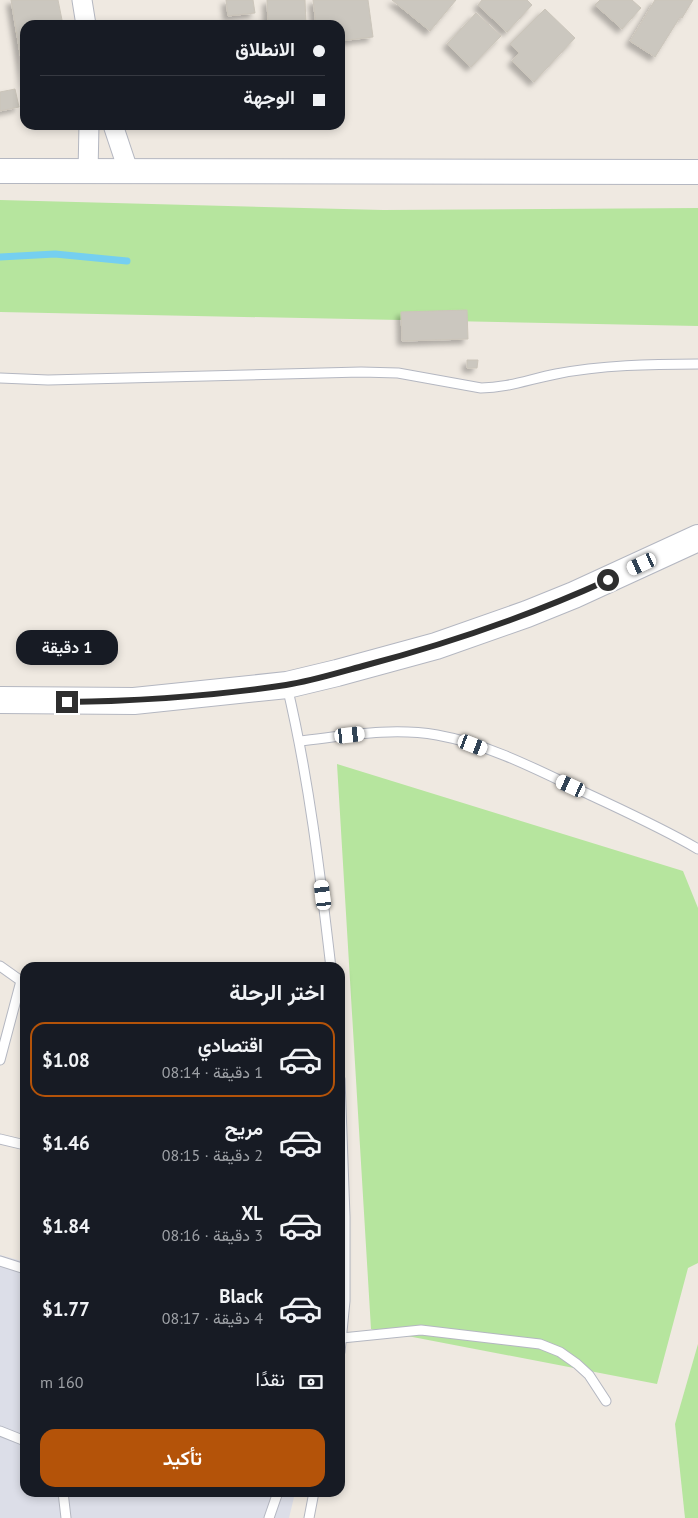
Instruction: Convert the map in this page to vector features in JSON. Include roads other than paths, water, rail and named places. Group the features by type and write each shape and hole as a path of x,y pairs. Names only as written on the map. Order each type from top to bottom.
{"main road":[{"path":"0,700 134,701 287,684 392,659 482,630 574,595 698,538"}],"street":[{"path":"82,0 85,20"},
{"path":"88,172 89,130"},
{"path":"115,130 129,173"},
{"path":"0,171 129,173 698,172"}],"lane":[{"path":"0,378 48,380 361,372 398,373 481,388 494,388 556,374 641,365 698,364"},
{"path":"287,684 300,741 319,859 330,962"},
{"path":"300,741 389,731 436,735 473,745 537,770 672,834 698,849"},
{"path":"0,966 20,980"},
{"path":"0,1060 20,992"},
{"path":"0,1139 20,1144"},
{"path":"0,1261 20,1268"},
{"path":"345,1338 421,1330 540,1344 577,1364 588,1375 606,1401"},
{"path":"0,1431 20,1439"},
{"path":"64,1497 66,1518"},
{"path":"269,1518 276,1497"},
{"path":"309,1518 313,1497"}],"waterway":[{"path":"0,257 55,254 127,261"}]}
